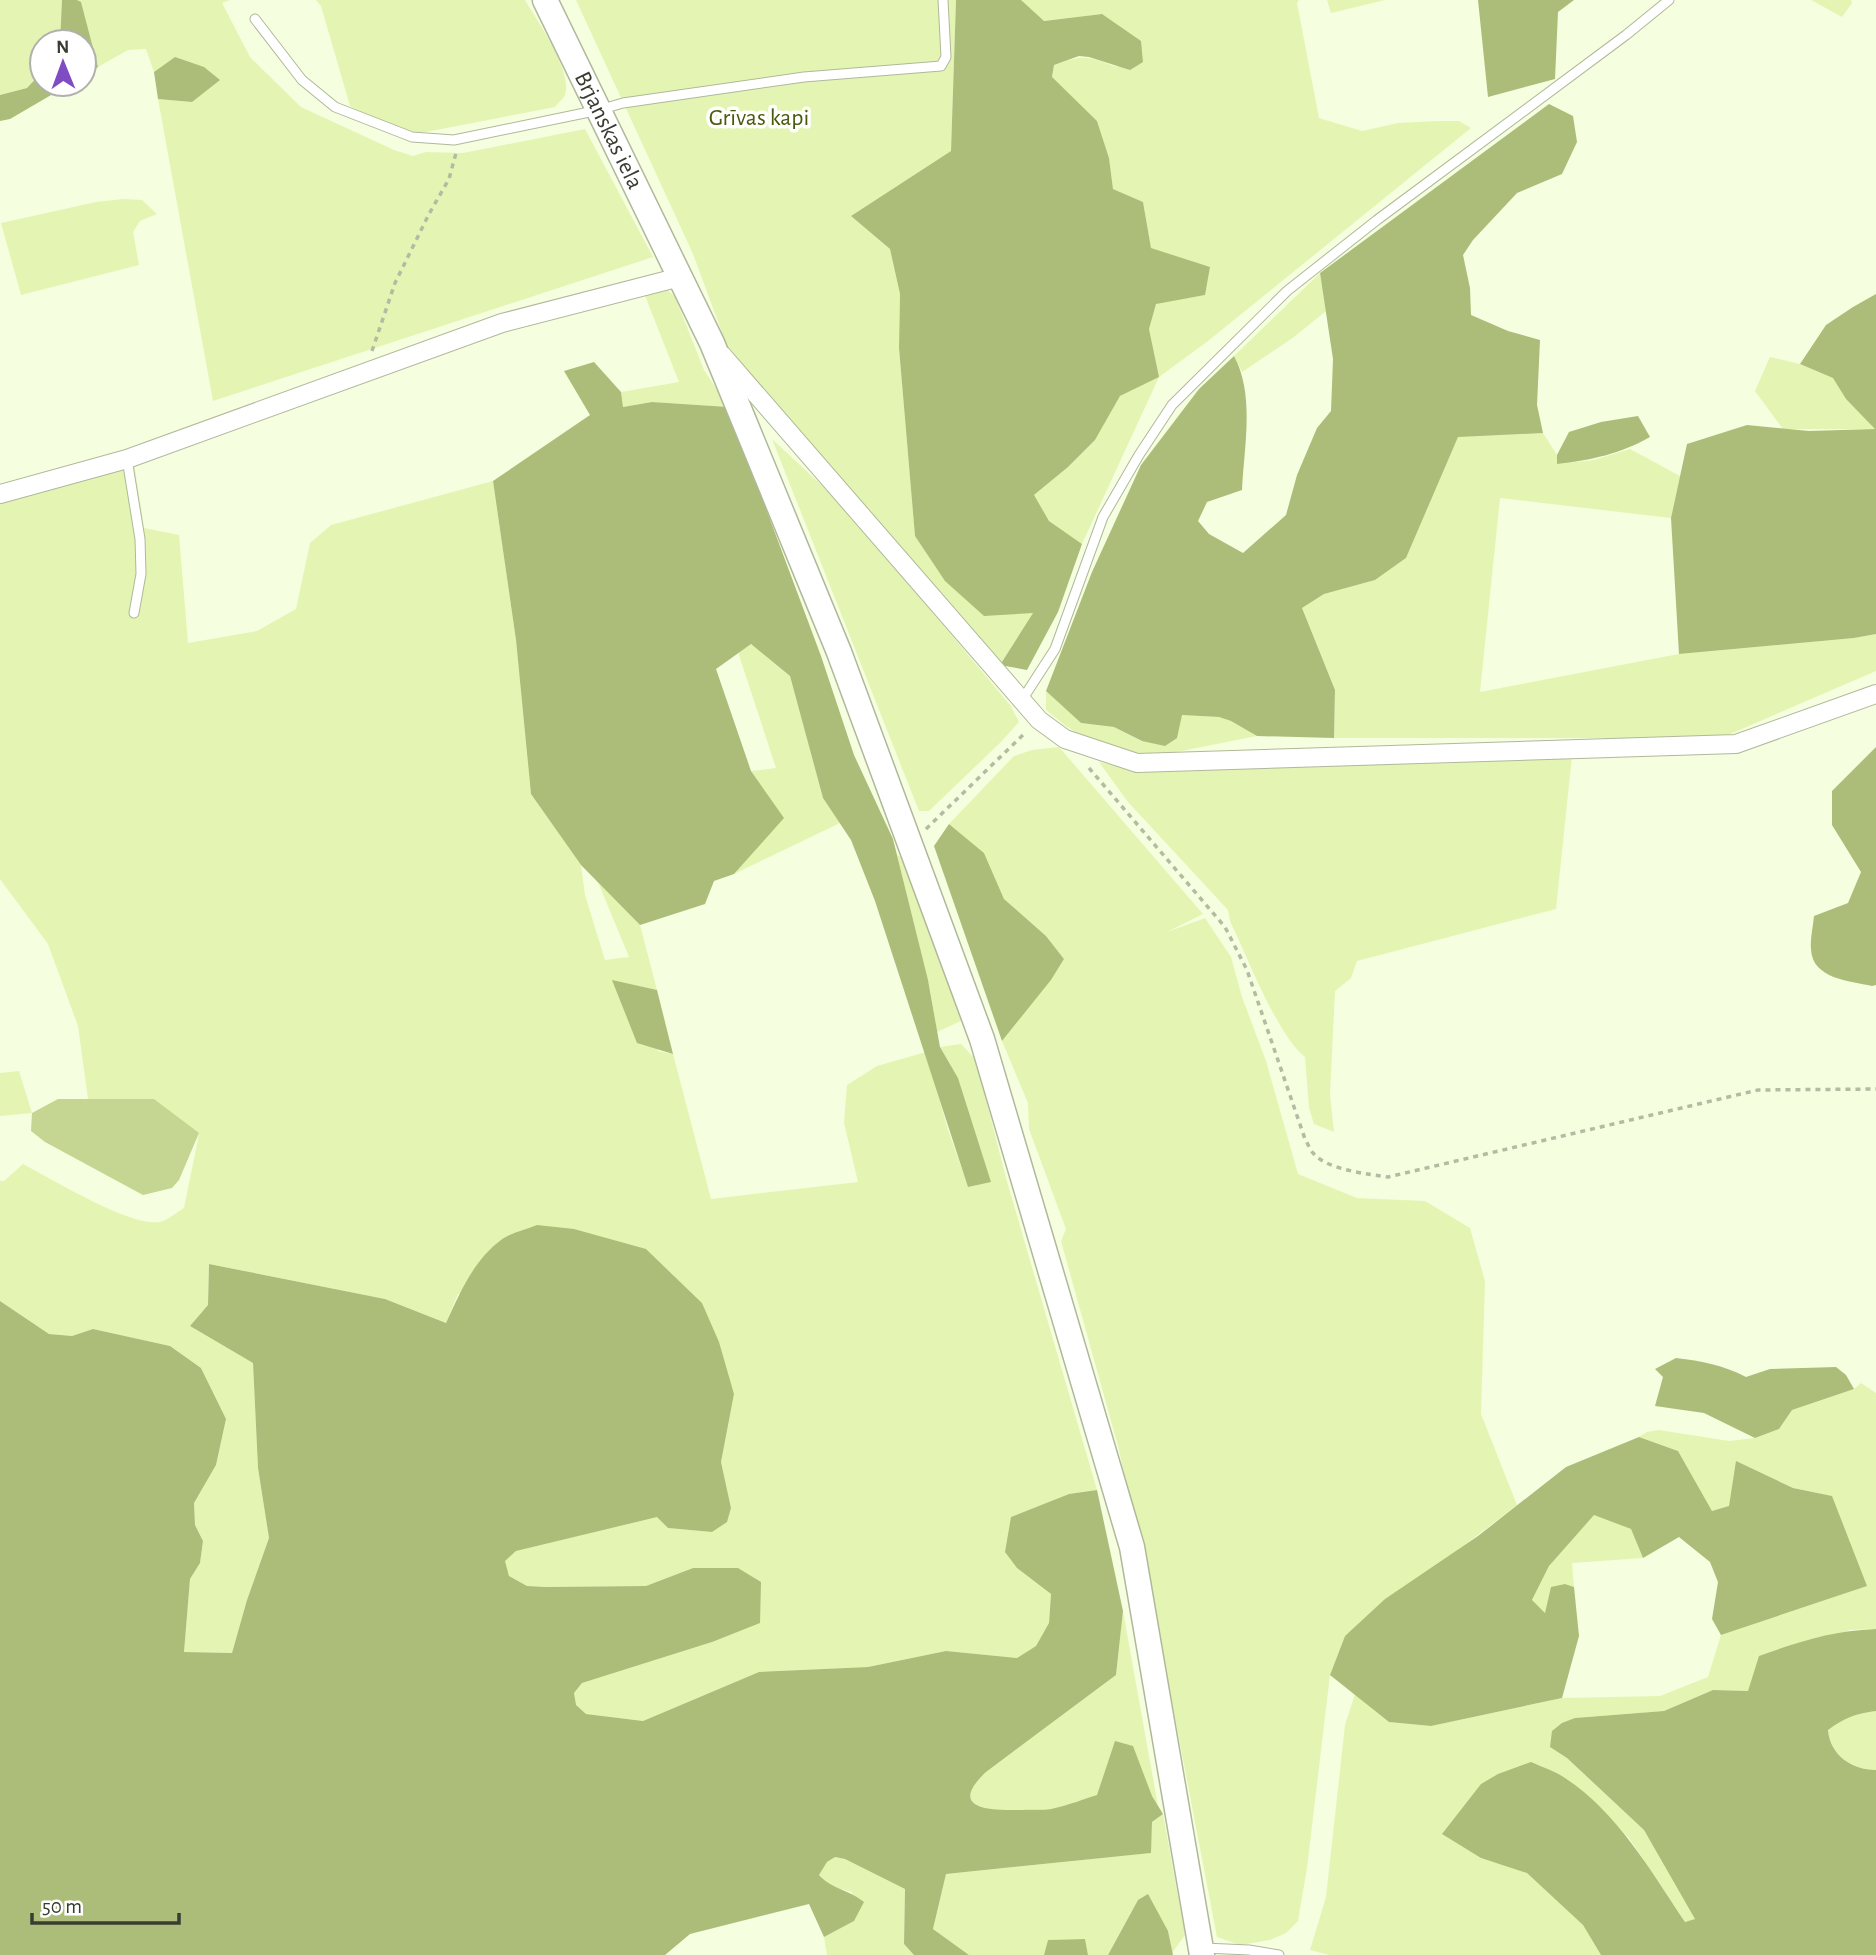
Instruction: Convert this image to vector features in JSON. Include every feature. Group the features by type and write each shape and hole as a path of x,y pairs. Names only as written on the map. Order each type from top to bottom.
{"main road":[{"name":"Brjanskas iela","path":"545,0 712,343 839,652 912,843 982,1039 1132,1547 1202,1952"}],"street":[{"path":"0,494 127,459 502,323 677,269"},
{"path":"712,343 1039,720 1065,739 1137,763 1736,744 1876,694"}],"lane":[{"path":"255,19 302,80 335,107 412,137 454,140 624,103 804,77 941,66 946,57 943,0"},
{"path":"1022,700 1055,649 1103,517 1172,405 1287,291 1377,220 1626,36 1669,0"},
{"path":"127,459 140,539 141,574 134,612"},
{"path":"1202,1952 1249,1950 1279,1955"}],"path":[{"path":"357,375 375,348 396,283 449,178 456,155 454,140"},
{"path":"912,843 1039,720"},
{"path":"1065,739 1225,927 1247,970 1305,1139 1314,1155 1328,1163 1388,1177 1758,1090 1876,1089"}],"green space":[{"path":"0,0 62,0 61,28 28,28 28,87 0,95"},
{"path":"77,0 230,0 222,3 250,57 301,107 394,150 413,156 426,152 463,153 585,129 653,257 213,401 158,99 192,102 175,57 154,72 146,49 128,50 98,67 98,28 88,28 81,3"},
{"path":"316,0 525,0 559,60 564,73 565,95 555,107 426,132 397,132 350,106 321,6"},
{"name":"Grīvas kapi","path":"576,0 956,0 951,151 851,216 890,249 900,294 899,348 915,536 1033,613 1000,665 730,354 693,254"},
{"path":"1021,0 1299,0 1297,3 1319,118 1362,131 1398,123 1436,121 1459,121 1471,128 1208,341 1159,377 1082,544 1049,521 1033,496 1095,440 1120,396 1158,377 1149,329 1156,303 1205,295 1151,248 1143,202 1113,189 1109,158 1097,121 1052,78 1054,65 1073,59 1092,59 1117,67 1102,14 1043,21"},
{"path":"1327,0 1385,0 1331,13"},
{"path":"1811,0 1851,0 1852,3 1842,17"},
{"path":"142,200 157,214 140,221 133,232 139,265 21,295 1,223 96,202"},
{"path":"1320,273 1326,311 1294,337 1242,372 1234,356"},
{"path":"667,289 675,297 704,370 728,407 652,402 623,407 621,392 679,382 644,293"},
{"path":"1770,357 1800,364 1834,378 1846,399 1876,429 1783,429 1755,391"},
{"path":"1543,433 1557,455 1558,464 1594,460 1630,449 1680,476 1671,518 1500,498 1480,692 1679,654 1876,634 1876,671 1721,738 1334,738 1335,690 1302,608 1324,594 1375,580 1406,558 1458,436"},
{"path":"772,439 845,507 1010,705 1019,722 929,811 919,811"},
{"path":"134,463 144,528 179,535 188,643 257,631 296,609 310,543 331,525 493,481 516,640 531,794 581,865 585,895 605,960 629,957 598,882 640,925 657,990 613,981 658,1051 673,1054 711,1199 858,1182 844,1123 847,1085 877,1066 926,1052 948,1130 968,1186 990,1181 958,1078 940,1047 961,1044 976,1060 1006,1178 1097,1490 1069,1494 1011,1517 1017,1568 1051,1594 1049,1623 1036,1646 1017,1658 946,1651 868,1667 759,1672 643,1721 586,1714 575,1705 574,1693 582,1683 712,1642 693,1568 646,1586 546,1587 527,1586 509,1576 505,1561 516,1551 657,1516 668,1528 712,1532 731,1508 721,1462 734,1394 702,1303 646,1249 458,1294 446,1323 385,1299 209,1264 208,1305 190,1326 253,1363 258,1468 269,1538 232,1653 184,1652 190,1579 200,1563 203,1541 195,1525 194,1503 216,1465 226,1419 201,1368 170,1346 93,1329 72,1336 49,1334 0,1301 0,1181 4,1181 23,1164 111,1210 147,1222 160,1222 184,1208 199,1134 154,1099 88,1099 78,1026 48,944 0,879 0,502"},
{"path":"751,644 790,676 823,798 840,823 734,874 783,818 751,771 776,768 738,652"},
{"path":"1046,691 1081,723 1114,727 1141,741 1182,715 1219,717 1257,736 1156,756 1130,753 1090,741 1066,726 1046,710"},
{"path":"1059,747 1203,914 1167,932 1205,918 1231,957 1242,997 1266,1061 1298,1174 1357,1198 1425,1201 1470,1228 1485,1281 1481,1414 1517,1505 1345,1636 1330,1675 1298,1921 1286,1933 1270,1940 1240,1945 1217,1937 1154,1608 1118,1446 1061,1241 1066,1229 1029,1129 1028,1103 1002,1041 1051,980 1064,959 1046,936 1004,899 984,853 949,824 1014,756 1032,750"},
{"path":"1572,756 1556,909 1357,961 1351,978 1335,991 1330,1095 1334,1132 1314,1124 1309,1108 1305,1057 1294,1046 1273,1014 1230,921 1228,910 1128,802 1099,762 1143,772"},
{"path":"897,855 907,860 961,1021 937,1032 930,989"},
{"path":"19,1071 32,1113 0,1116 0,1073"},
{"path":"1861,1383 1876,1393 1876,1629 1849,1630 1748,1691 1713,1690 1664,1711 1575,1718 1550,1747 1567,1758 1644,1830 1696,1919 1685,1922 1629,1838 1591,1799 1563,1777 1481,1858 1527,1872 1583,1925 1601,1955 1329,1955 1310,1950 1326,1897 1345,1725 1355,1694 1389,1722 1431,1726 1562,1698 1660,1696 1708,1677 1721,1635 1866,1586 1831,1496 1793,1488 1737,1462 1729,1507 1712,1511 1678,1451 1639,1437 1659,1430 1729,1441 1755,1438 1779,1429 1792,1410 1854,1389"},
{"path":"1594,1514 1631,1529 1643,1558 1572,1563 1574,1587 1565,1584 1545,1613 1532,1601 1549,1566"},
{"path":"1123,1611 1158,1806 1115,1742 1098,1795 1043,1810 978,1806 972,1801 970,1794 986,1772 1116,1675"},
{"path":"1876,1711 1876,1770 1859,1767 1844,1759 1833,1746 1828,1729 1851,1717"},
{"path":"1163,1814 1185,1935 1172,1953 1168,1931 1138,1900 1108,1955 1088,1955 1085,1939 1048,1940 1044,1955 969,1955 933,1929 946,1874 1150,1853 1152,1822"},
{"path":"835,1857 845,1859 905,1889 904,1944 914,1955 827,1955 824,1937 854,1921 852,1892 830,1886 819,1875 827,1862"}],"shaded area":[{"path":"62,0 81,2 88,28 61,28"},
{"path":"956,0 1021,0 1044,21 1102,14 1141,41 1143,62 1130,70 1079,56 1054,65 1052,77 1097,121 1109,158 1113,189 1143,202 1151,248 1210,267 1205,295 1156,304 1149,329 1159,377 1120,396 1095,440 1034,495 1049,521 1082,544 1058,612 1027,670 1000,665 1033,613 984,616 945,581 915,536 899,348 900,294 890,249 851,216 951,151"},
{"path":"1478,0 1574,0 1558,12 1555,79 1488,97"},
{"path":"175,57 204,67 220,80 192,102 158,99 154,72"},
{"path":"27,88 28,98 46,98 10,119 0,121 0,95"},
{"path":"1549,104 1573,116 1577,142 1562,174 1517,193 1473,240 1463,255 1470,288 1471,315 1508,331 1540,340 1537,405 1543,433 1458,437 1406,558 1375,580 1324,594 1302,608 1335,690 1334,738 1257,736 1219,717 1182,715 1177,738 1165,746 1142,741 1114,727 1081,723 1046,691 1092,572 1141,465 1199,389 1234,356 1244,387 1246,404 1242,490 1207,502 1198,521 1209,534 1243,553 1286,515 1297,475 1317,428 1331,411 1333,359 1320,273"},
{"path":"1876,294 1876,634 1679,654 1671,518 1687,444 1747,425 1809,431 1875,429 1846,399 1833,378 1800,364 1826,325"},
{"path":"594,362 621,392 623,407 652,402 728,407 821,656 854,755 893,839 928,980 940,1047 958,1078 991,1182 968,1187 875,901 851,840 823,798 790,676 751,644 716,669 751,771 784,818 734,874 714,881 705,904 640,925 581,865 531,794 516,640 493,481 590,415 564,371"},
{"path":"1638,416 1650,437 1605,455 1557,464 1557,455 1569,432 1601,422"},
{"path":"1876,747 1876,985 1872,986 1825,973 1813,959 1811,945 1814,916 1848,903 1861,872 1832,825 1832,791"},
{"path":"949,824 984,853 1004,899 1046,936 1064,959 1051,980 1002,1041 934,846"},
{"path":"612,980 657,990 673,1054 637,1043"},
{"path":"58,1099 154,1099 199,1133 179,1180 172,1188 143,1195 45,1142 31,1131 32,1113"},
{"path":"537,1225 574,1229 646,1249 702,1303 719,1342 734,1394 721,1462 731,1508 727,1522 712,1532 668,1528 657,1517 516,1551 505,1561 509,1576 527,1586 646,1586 693,1568 738,1568 761,1582 760,1623 712,1642 582,1683 574,1693 576,1705 586,1714 643,1721 759,1672 868,1667 946,1651 1017,1658 1036,1646 1049,1623 1051,1594 1017,1568 1005,1552 1011,1517 1069,1494 1097,1490 1123,1611 1116,1675 986,1772 970,1794 972,1801 978,1806 987,1808 1043,1810 1066,1805 1097,1795 1115,1741 1133,1746 1152,1796 1163,1814 1152,1822 1151,1853 946,1874 933,1929 969,1955 914,1955 904,1944 905,1889 845,1859 835,1857 827,1862 819,1875 864,1902 854,1921 824,1937 809,1904 690,1934 665,1955 0,1955 0,1301 49,1334 72,1336 93,1329 170,1346 201,1368 226,1419 216,1465 194,1503 195,1525 203,1541 200,1563 190,1579 184,1652 232,1653 269,1538 258,1468 253,1363 190,1326 208,1305 209,1264 385,1299 446,1323 468,1278 491,1248 513,1233"},
{"path":"1676,1358 1712,1364 1746,1377 1770,1369 1836,1367 1846,1375 1854,1389 1792,1410 1779,1429 1755,1438 1704,1413 1655,1406 1663,1377 1655,1369"},
{"path":"1639,1437 1678,1451 1712,1511 1729,1506 1736,1461 1793,1488 1832,1496 1867,1586 1721,1635 1712,1619 1718,1582 1710,1562 1679,1537 1643,1558 1631,1529 1594,1515 1549,1566 1532,1600 1545,1613 1551,1587 1565,1584 1574,1587 1579,1636 1562,1698 1431,1726 1389,1722 1330,1675 1345,1636 1385,1599 1478,1536 1566,1467"},
{"path":"1876,1629 1876,1711 1851,1717 1828,1730 1833,1747 1844,1759 1859,1767 1876,1770 1876,1955 1601,1955 1583,1925 1527,1873 1481,1858 1442,1834 1481,1784 1498,1774 1531,1762 1565,1778 1601,1808 1646,1863 1685,1922 1695,1919 1644,1830 1567,1758 1550,1747 1552,1731 1575,1718 1664,1711 1713,1690 1748,1691 1759,1656 1816,1638"},
{"path":"1148,1894 1168,1931 1173,1955 1108,1955 1138,1900"},
{"path":"1085,1939 1088,1955 1044,1955 1048,1940"}]}
